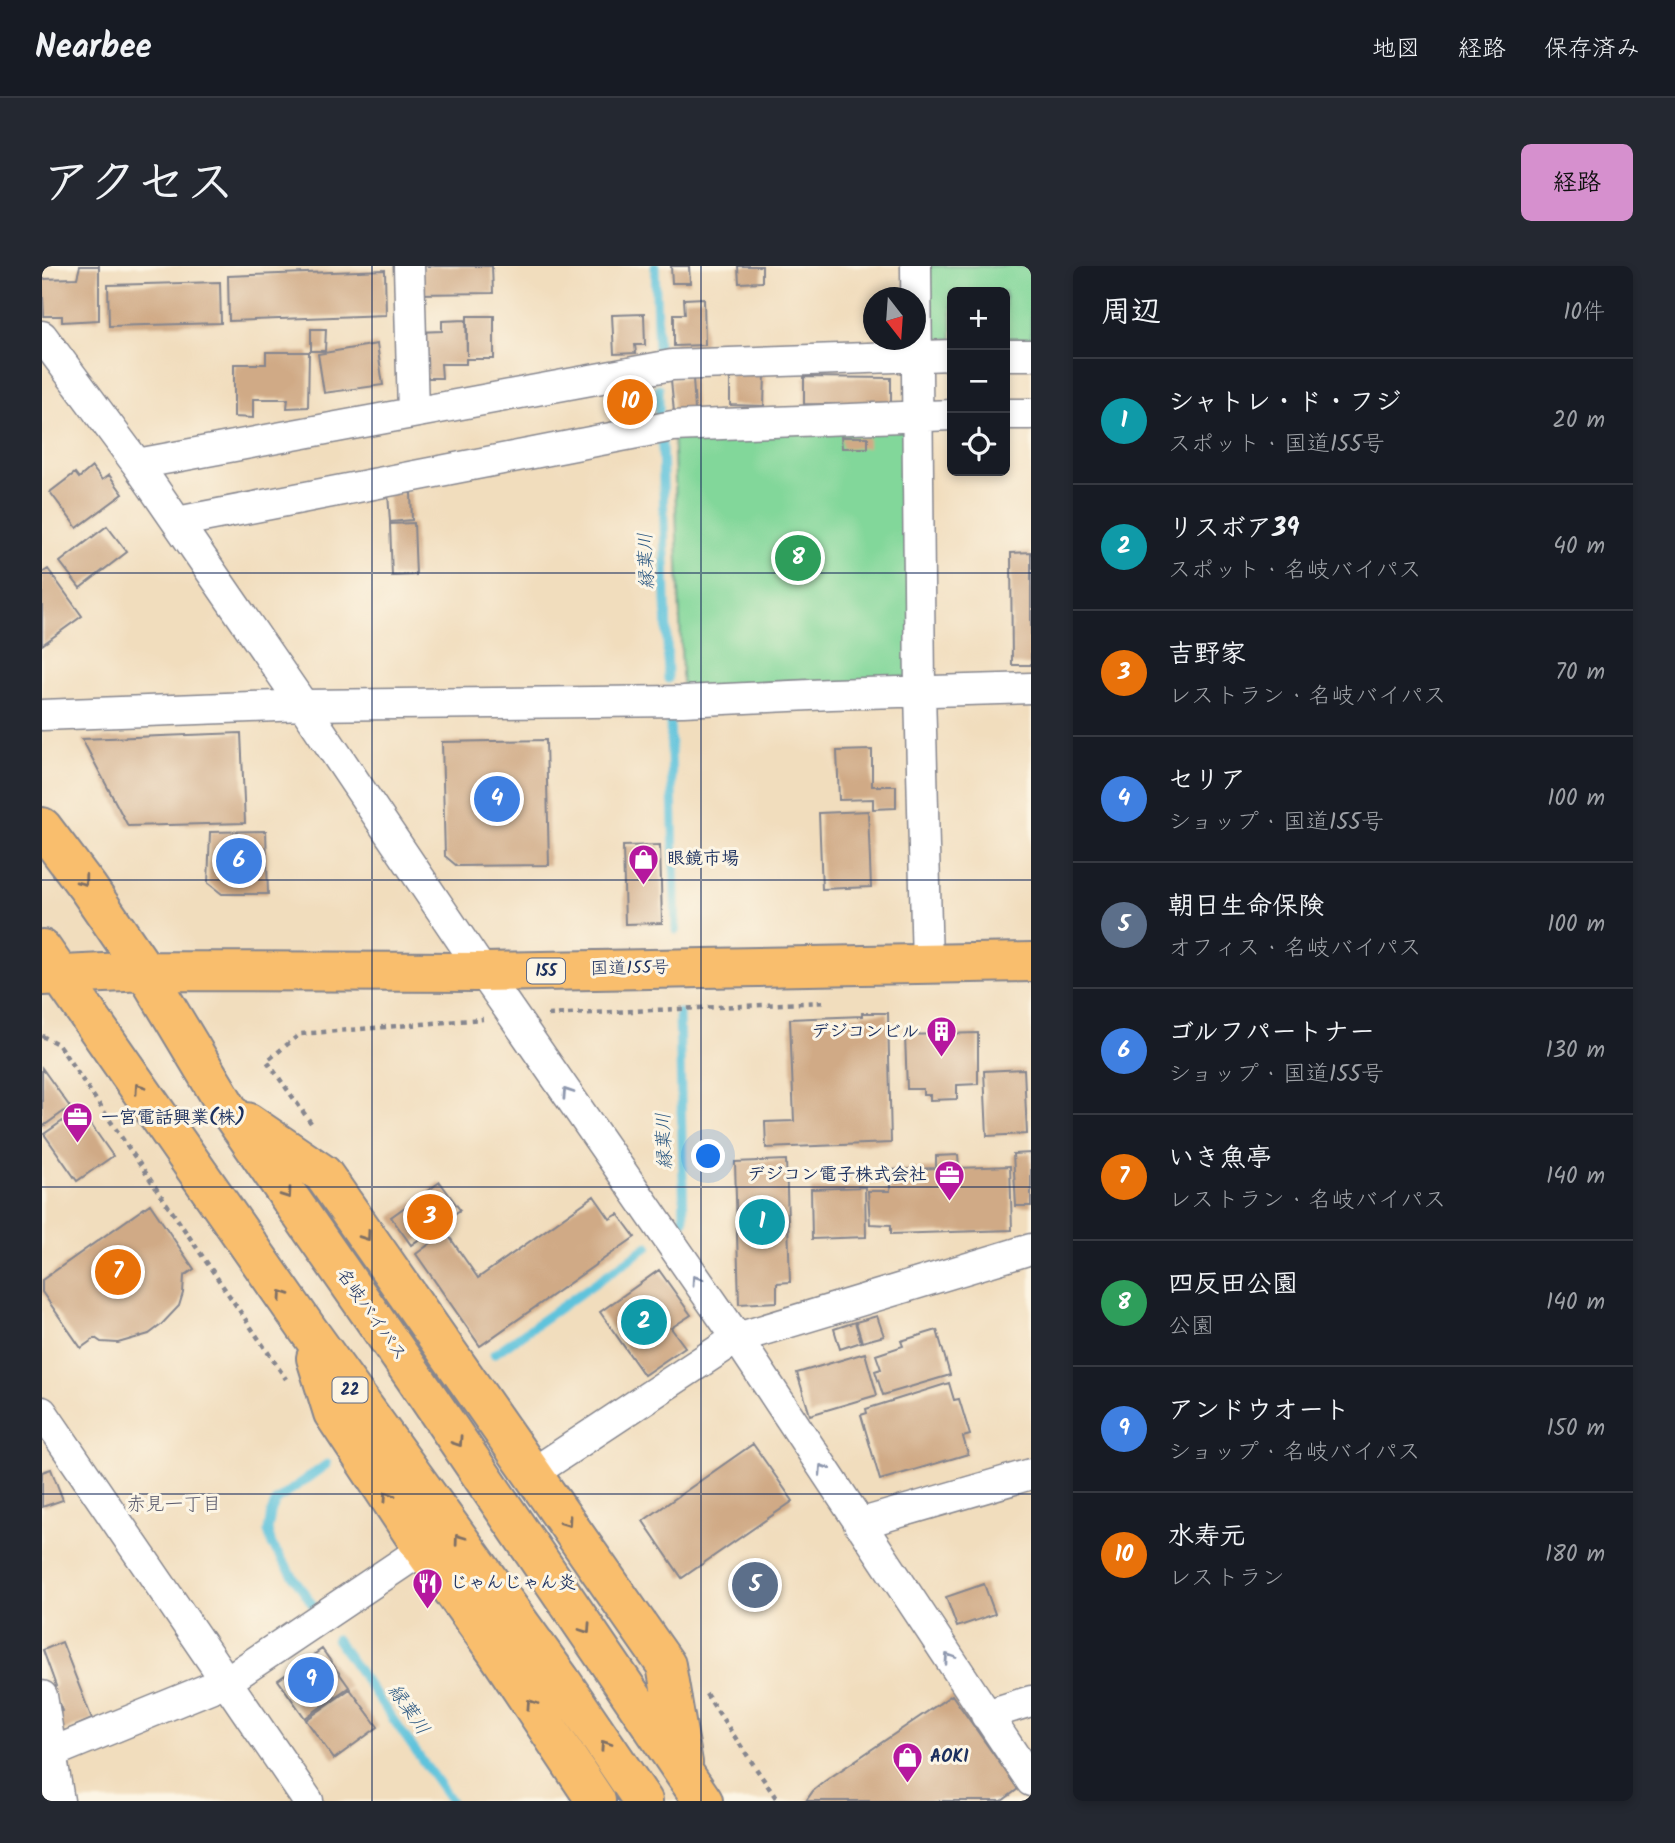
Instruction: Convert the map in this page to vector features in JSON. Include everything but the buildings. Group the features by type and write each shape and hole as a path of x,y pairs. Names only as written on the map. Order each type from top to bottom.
{"highway":[{"name":"名岐バイパス","path":"42,827 145,971 228,1109 694,1788"},
{"name":"国道155号","path":"47,971 483,972 1031,962"},
{"name":"22","path":"47,971 560,1679 643,1801"},
{"path":"228,1109 323,1174 666,1665 694,1788"},
{"name":"22","path":"308,1331 332,1413 596,1801"},
{"path":"413,1375 498,1426"},
{"path":"496,1651 560,1679"}],"street":[{"path":"409,266 413,412"},
{"path":"916,266 920,691 927,965"},
{"path":"42,336 177,522 483,972 737,1338 1031,1781"},
{"path":"136,464 672,365 947,355"},
{"path":"1010,355 1031,355"},
{"path":"1010,415 1031,414"},
{"path":"177,522 673,426 947,415"},
{"path":"42,715 303,705 683,701 1031,688"},
{"path":"533,1473 737,1338 1031,1250"},
{"path":"42,1412 308,1801"},
{"path":"859,1524 1031,1474"},
{"path":"47,1754 228,1681 423,1549"},
{"path":"42,1696 47,1754 59,1801"},
{"path":"986,1715 1031,1701"}],"path":[{"path":"314,1128 267,1061 300,1034 515,1017 834,1002"},
{"path":"42,1036 58,1044 292,1387"},
{"path":"703,1689 778,1801"}],"green space":[{"path":"921,266 1031,266 1031,340 1010,339 1010,287 947,287 947,339 926,339 926,287 922,287"},
{"path":"918,415 920,691 683,701 673,426"}],"waterway":[{"name":"縁葉川","path":"655,266 658,355"},
{"name":"縁葉川","path":"659,388 659,416"},
{"name":"縁葉川","path":"662,442 668,679"},
{"name":"縁葉川","path":"670,718 676,930"},
{"name":"縁葉川","path":"679,1013 684,1220 679,1224"},
{"name":"縁葉川","path":"494,1354 648,1246"},
{"name":"縁葉川","path":"315,1608 272,1545 268,1531 276,1501 327,1464"},
{"name":"縁葉川","path":"336,1639 451,1801"}],"place":[{"name":"水寿元","path":"630,402"},
{"name":"四反田公園","path":"798,558"},
{"name":"セリア","path":"497,799"},
{"name":"ゴルフパートナー","path":"239,861"},
{"name":"眼鏡市場","path":"644,886"},
{"name":"デジコンビル","path":"942,1059"},
{"name":"一宮電話興業(株)","path":"78,1145"},
{"name":"デジコン電子株式会社","path":"950,1202"},
{"name":"吉野家","path":"430,1217"},
{"name":"シャトレ・ド・フジ","path":"762,1222"},
{"name":"いき魚亭","path":"118,1272"},
{"name":"リスボア39","path":"644,1322"},
{"name":"朝日生命保険","path":"755,1585"},
{"name":"じゃんじゃん炎","path":"427,1610"},
{"name":"アンドウオート","path":"311,1680"},
{"name":"AOKI","path":"907,1784"}],"district":[{"name":"赤見一丁目","path":"174,1505"}]}
